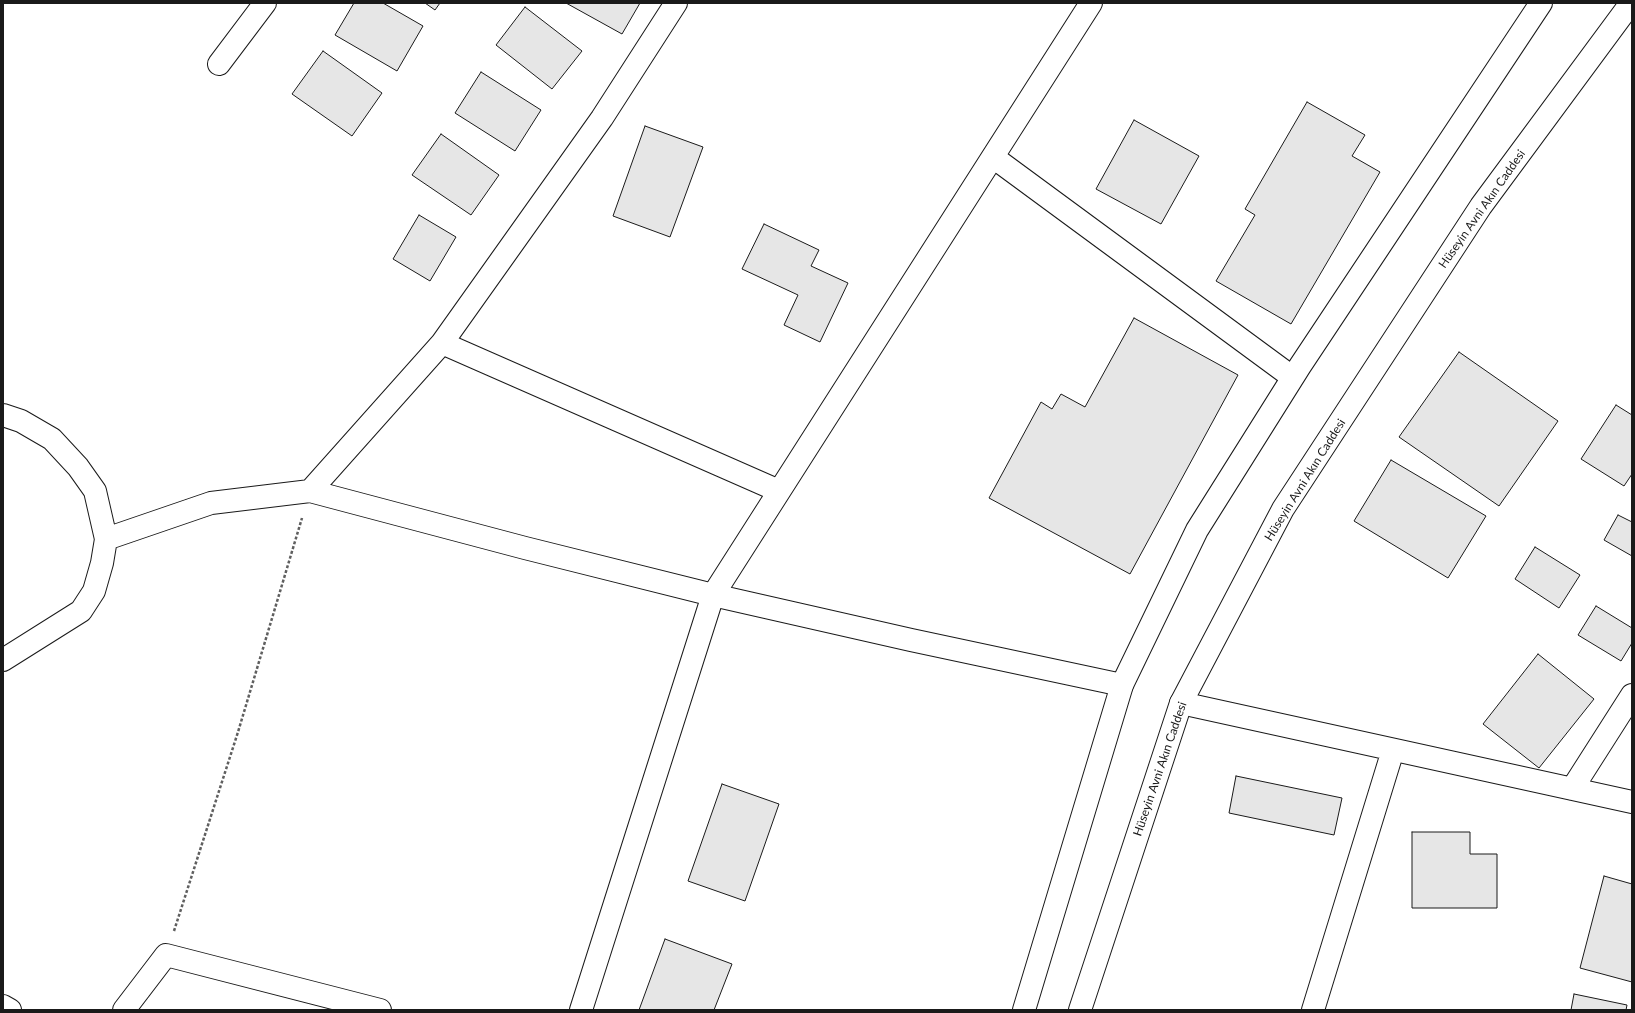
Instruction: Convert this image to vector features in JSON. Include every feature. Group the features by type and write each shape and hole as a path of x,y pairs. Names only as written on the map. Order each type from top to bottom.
{"street":[{"path":"219,64 266,3"},
{"path":"310,490 442,343 602,118 676,3"},
{"path":"581,1010 713,595 1091,3"},
{"path":"1024,1010 1122,685 1197,530 1292,377 1541,3"},
{"name":"Hüseyin Avni Akın Caddesi","path":"1080,1010 1181,703 1283,509 1482,206 1631,3"},
{"path":"992,157 1292,377"},
{"path":"442,343 779,491"},
{"path":"3,415 21,421 52,439 78,466 95,491 106,538 102,563 94,591 81,611 4,658"},
{"path":"106,538 211,503 310,490 525,548 713,595 911,640 1122,685"},
{"path":"1572,789 1632,695"},
{"path":"1181,703 1632,802"},
{"path":"1313,1010 1394,750"},
{"path":"124,1010 166,955 380,1010"},
{"path":"3,1006 10,1010"}],"path":[{"path":"166,955 238,732 310,490"}],"building":[{"path":"354,3 383,3 423,26 397,71 335,35"},
{"path":"425,3 440,3 435,10"},
{"path":"566,3 640,3 622,34"},
{"path":"525,7 582,51 552,89 496,45"},
{"path":"323,51 382,93 352,136 292,94"},
{"path":"481,72 541,110 515,151 455,113"},
{"path":"1307,102 1365,135 1352,156 1380,172 1291,324 1216,281 1255,215 1245,209"},
{"path":"1134,120 1199,156 1161,224 1096,189"},
{"path":"645,126 703,147 670,237 613,216"},
{"path":"441,134 499,175 471,215 412,175"},
{"path":"419,215 456,237 430,281 393,259"},
{"path":"764,224 819,250 811,266 848,283 820,342 784,325 798,295 742,269"},
{"path":"1134,318 1238,375 1130,574 989,498 1041,402 1052,409 1061,394 1085,407"},
{"path":"1459,352 1558,421 1499,506 1399,437"},
{"path":"1616,405 1632,415 1632,474 1624,486 1581,459"},
{"path":"1391,460 1486,516 1448,578 1354,521"},
{"path":"1618,515 1632,522 1632,556 1604,540"},
{"path":"1535,547 1580,575 1559,608 1515,579"},
{"path":"1596,606 1632,628 1632,643 1621,661 1578,635"},
{"path":"1538,654 1594,699 1539,768 1483,724"},
{"path":"1236,776 1342,798 1334,835 1229,813"},
{"path":"722,784 779,804 745,901 688,881"},
{"path":"1412,832 1470,832 1470,854 1497,854 1497,908 1412,908"},
{"path":"1604,876 1632,884 1632,982 1580,968"},
{"path":"665,939 732,964 714,1010 639,1010"},
{"path":"1574,994 1627,1005 1626,1010 1571,1010"}]}
